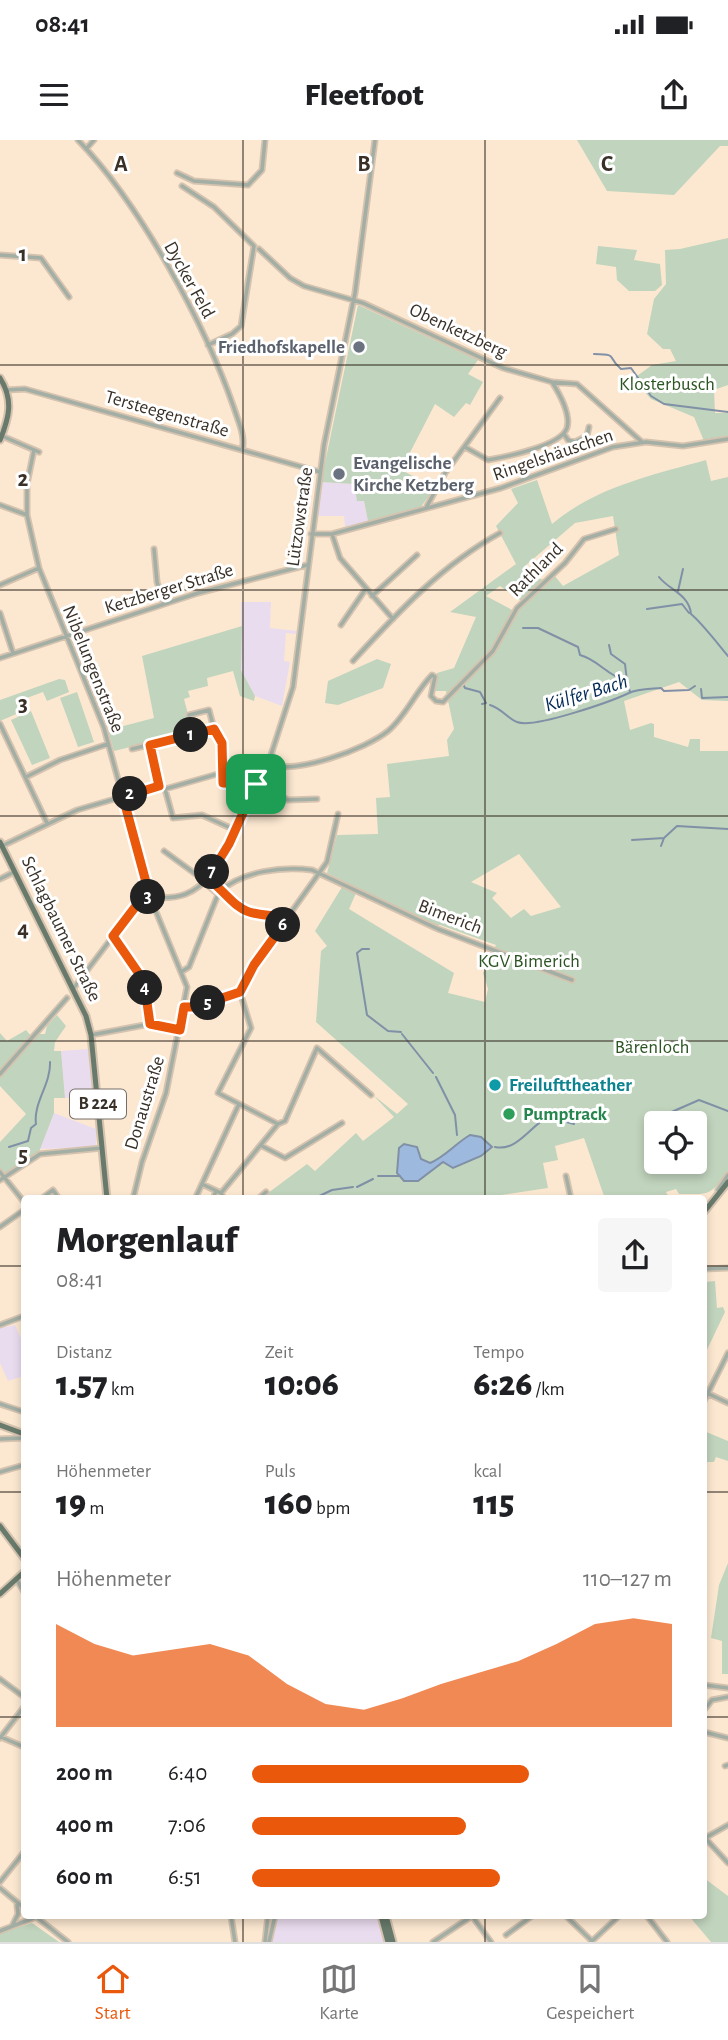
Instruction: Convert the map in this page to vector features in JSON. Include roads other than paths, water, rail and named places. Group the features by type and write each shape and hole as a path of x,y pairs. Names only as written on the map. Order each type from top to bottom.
{"main road":[{"path":"0,378 6,390 9,411 1,438"},
{"name":"Schlagbaumer Straße","path":"1,844 73,989 91,1035 107,1195"},
{"path":"707,1208 728,1182"},
{"path":"3,1426 21,1435"},
{"path":"0,1526 21,1554"},
{"path":"0,1594 21,1576"},
{"path":"384,1919 388,1942"},
{"path":"385,1919 393,1942"}],"street":[{"name":"Dycker Feld","path":"78,140 107,173 155,248 208,345 244,439 242,450"},
{"path":"86,149 94,140"},
{"path":"177,173 194,181 248,186 262,170 265,140"},
{"name":"Lützowstraße","path":"206,881 268,764 295,677 320,472 354,301 375,140"},
{"path":"182,186 214,207 254,246 243,321 232,334 208,345"},
{"name":"Obenketzberg","path":"259,249 290,278 304,286 354,301 494,365 552,382 577,384 642,442"},
{"path":"0,255 41,258 69,297"},
{"path":"552,382 567,416 564,434 568,440 575,442 587,436 589,427"},
{"name":"Tersteegenstraße","path":"6,390 28,390 320,472"},
{"path":"426,508 445,473 500,398"},
{"path":"465,447 488,460 521,453 564,434"},
{"name":"Nibelungenstraße","path":"1,438 36,451 27,484 27,515 39,568 108,744 150,897"},
{"path":"642,442 680,447 728,439"},
{"name":"Ringelshäuschen","path":"311,534 332,534 501,488 599,451 642,442"},
{"path":"0,505 27,515"},
{"name":"Rathland","path":"268,764 284,767 303,764 329,758 369,743 391,728 431,675 435,677 431,696 436,701 443,702 493,650 517,608 565,563 584,540 615,529"},
{"path":"353,661 459,558 500,533"},
{"path":"332,534 338,555 365,590 394,619"},
{"path":"154,549 157,582 164,604"},
{"path":"372,596 417,555"},
{"name":"Ketzberger Straße","path":"0,658 164,604 307,565"},
{"path":"0,585 39,568"},
{"path":"341,625 365,590"},
{"path":"0,613 13,653"},
{"path":"189,715 209,710 214,729 222,743 221,773 225,784 256,784 288,800 317,799"},
{"path":"0,723 47,823"},
{"path":"132,749 214,729"},
{"path":"26,776 60,760 108,744"},
{"path":"1,844 77,810 159,786 150,745"},
{"path":"221,773 165,789 173,818 202,816 235,830"},
{"path":"184,1007 195,1007 240,992 254,965 327,862 338,814"},
{"path":"164,851 245,912 289,917"},
{"name":"Bimerich","path":"219,892 250,876 283,867 320,873 438,929 572,980"},
{"path":"0,879 14,872"},
{"path":"73,989 139,902 150,897 181,898 206,881"},
{"path":"181,972 190,967 219,892"},
{"name":"Donaustraße","path":"133,1195 166,1093 187,987 150,897"},
{"path":"113,936 144,981 150,1024"},
{"path":"240,992 251,1028 218,1093 278,1124"},
{"path":"0,1074 67,998"},
{"path":"91,1035 150,1024 180,1030"},
{"path":"216,1195 262,1146 278,1124 285,1121 317,1048 371,1095"},
{"path":"198,1195 239,1104"},
{"path":"262,1146 285,1158 342,1124"},
{"path":"2,1178 40,1154 102,1148"},
{"path":"0,1172 2,1178 21,1199"},
{"path":"718,1191 728,1175"},
{"path":"566,1176 570,1195"},
{"path":"204,1185 221,1195"},
{"path":"263,1195 266,1192"},
{"path":"0,1227 21,1212"},
{"path":"707,1269 728,1268"},
{"path":"0,1325 21,1317"},
{"path":"728,1353 707,1393 728,1403"},
{"path":"0,1404 21,1411"},
{"path":"3,1426 6,1438"},
{"path":"0,1438 21,1436"},
{"path":"0,1472 21,1466"},
{"path":"17,1580 21,1587"},
{"path":"0,1679 21,1695"},
{"path":"707,1685 728,1688"},
{"path":"707,1706 712,1700 728,1697"},
{"path":"21,1711 0,1737 21,1746"},
{"path":"707,1733 728,1738"},
{"path":"707,1837 728,1825"},
{"path":"707,1842 728,1863"},
{"path":"0,1882 21,1856"},
{"path":"0,1888 21,1905"},
{"path":"12,1926 18,1914 17,1902"},
{"path":"0,1931 31,1919"},
{"path":"39,1919 68,1942"},
{"path":"231,1919 235,1942"},
{"path":"267,1942 268,1919"},
{"path":"267,1942 274,1919"},
{"path":"433,1942 468,1919"},
{"path":"474,1919 491,1942"},
{"path":"506,1935 528,1919"},
{"path":"569,1919 592,1941 616,1919"},
{"path":"648,1919 667,1942"}],"water":[{"path":"470,1135 481,1137 492,1147 481,1156 453,1168 443,1162 418,1181 404,1181 397,1173 399,1148 404,1144 417,1147 421,1159 430,1163"}],"waterway":[{"path":"594,354 610,355 621,369 631,368 651,396 664,404 728,412"},
{"path":"678,591 683,569"},
{"path":"659,577 683,597 691,614 728,656"},
{"path":"647,609 682,604 689,613"},
{"path":"523,628 538,628 578,647 580,655 627,681 630,692"},
{"path":"609,645 611,654 625,664 627,681"},
{"name":"Külfer Bach","path":"463,684 465,688 480,692 486,703 482,704"},
{"name":"Külfer Bach","path":"490,705 517,722 539,722 636,691 661,688 664,691 689,690 695,686"},
{"name":"Külfer Bach","path":"701,689 702,698 728,697"},
{"path":"632,840 664,838 677,826 728,829"},
{"path":"661,846 664,838"},
{"path":"369,949 362,949 357,953 367,1015 388,1031 401,1032"},
{"path":"402,1034 433,1073"},
{"path":"9,1147 28,1141 31,1128 36,1124 37,1109 48,1078 50,1062"},
{"path":"436,1077 455,1115 457,1135"},
{"path":"674,1111 699,1100 728,1111"},
{"path":"495,1147 510,1146 548,1117 574,1124"},
{"path":"378,1176 400,1176"},
{"path":"357,1187 373,1179"},
{"path":"321,1195 332,1190 353,1187"}],"place":[{"name":"Friedhofskapelle","path":"359,347"},
{"name":"Evangelische Kirche Ketzberg","path":"339,474"},
{"name":"Freilufttheather","path":"495,1085"},
{"name":"Pumptrack","path":"509,1114"}],"park label":[{"name":"Klosterbusch","path":"667,384"},
{"name":"KGV Bimerich","path":"529,961"},
{"name":"Bärenloch","path":"652,1047"}]}
